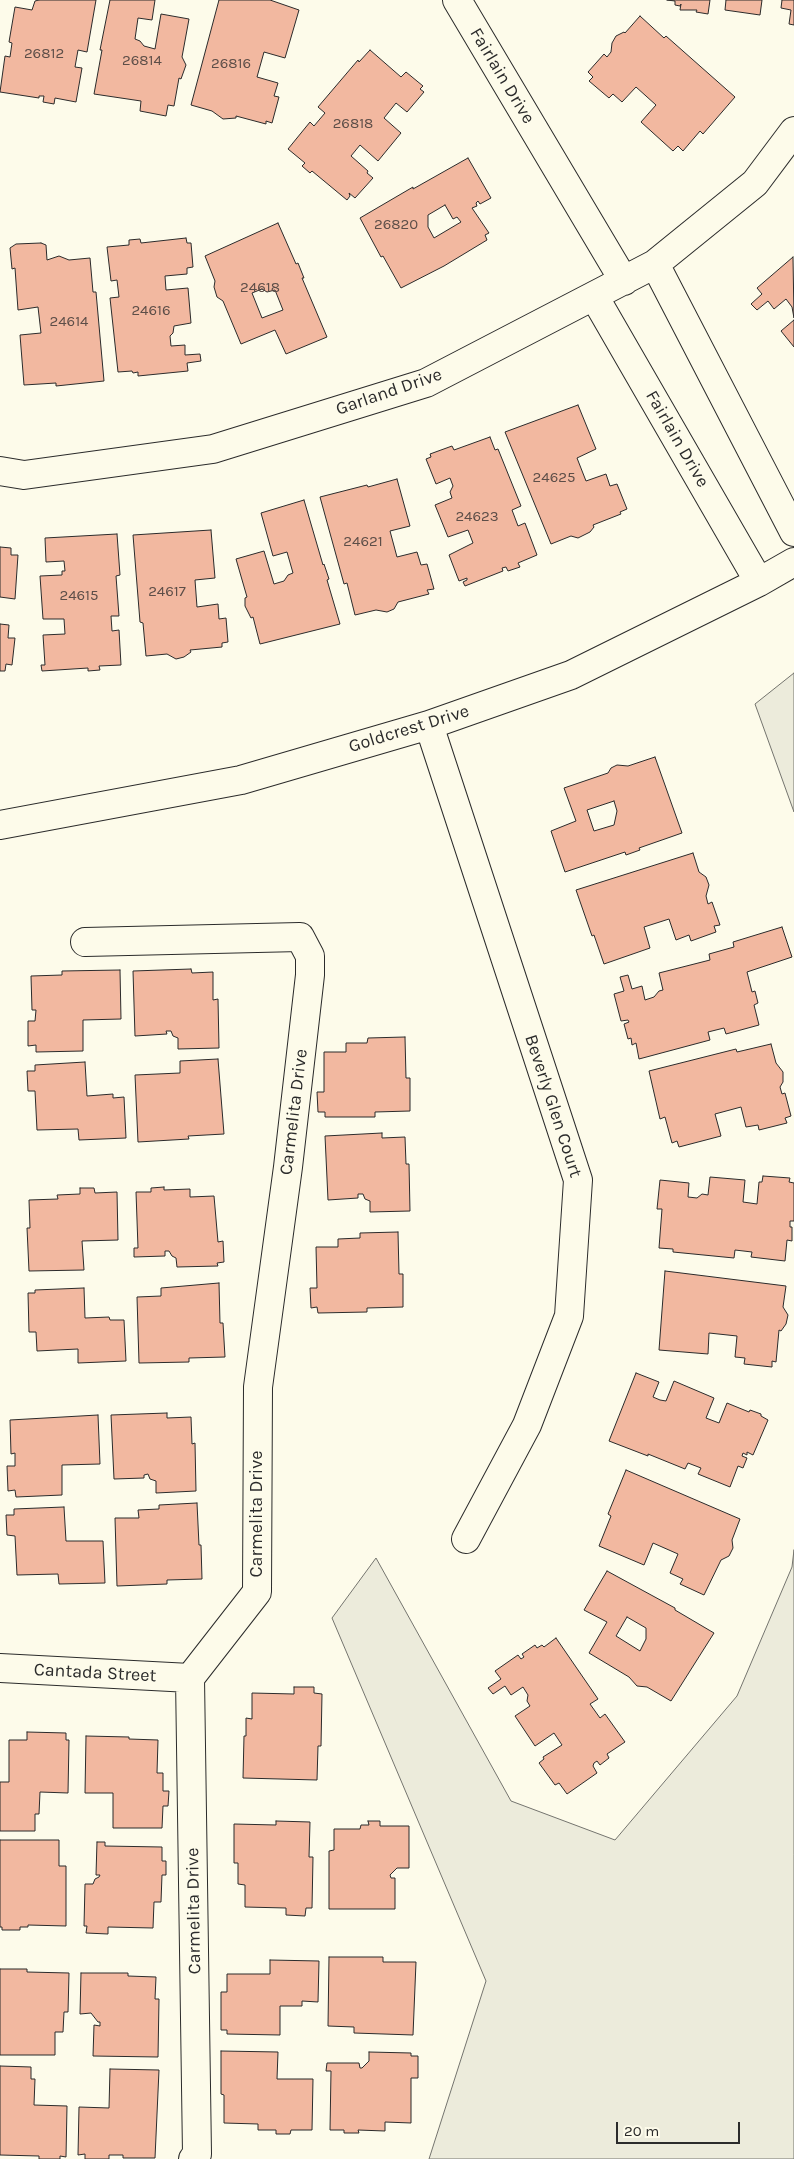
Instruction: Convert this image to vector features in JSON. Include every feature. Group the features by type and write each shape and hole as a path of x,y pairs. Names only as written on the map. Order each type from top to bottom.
{"street":[{"name":"Fairlain Drive","path":"457,0 624,281"},
{"name":"Garland Drive","path":"0,471 24,475 212,449 426,383 655,264 754,183 794,131"},
{"path":"655,264 794,532"},
{"name":"Fairlain Drive","path":"594,296 759,582"},
{"name":"Goldcrest Drive","path":"0,825 241,780 429,725 571,675 759,582 794,562"},
{"name":"Beverly Glen Court","path":"429,725 578,1180 568,1316 526,1425 466,1539"},
{"name":"Carmelita Drive","path":"85,942 300,937 310,956 310,975 288,1167 258,1387 257,1592 190,1678 195,2156"},
{"name":"Cantada Street","path":"0,1668 190,1678"}],"shaded area":[{"path":"794,673 794,812 755,704"},
{"path":"794,1550 794,2159 429,2159 486,1981 332,1618 376,1558 511,1801 615,1840 737,1696 792,1567"}],"building":[{"path":"96,0 87,52 78,50 75,67 82,68 76,102 55,98 54,104 43,102 44,96 39,96 39,98 0,92 5,56 10,57 12,43 9,42 15,7 32,10 35,1"},
{"path":"110,0 155,0 152,20 138,18 135,39 144,46 155,49 161,14 189,19 182,57 186,65 181,79 179,78 174,106 168,105 166,116 140,111 141,101 94,94"},
{"path":"219,0 270,0 299,10 285,58 264,52 257,77 278,83 274,96 279,97 272,123 266,121 266,124 236,116 236,118 223,119 212,111 191,105"},
{"path":"667,0 710,0 708,14 696,12 697,10 680,10 681,4 680,6 675,5 675,1"},
{"path":"726,0 762,0 760,15 725,10"},
{"path":"782,0 794,0 794,25 789,24 791,10 781,8"},
{"path":"640,16 664,38 666,36 735,97 703,134 700,131 683,151 678,146 673,151 641,122 656,105 636,87 622,102 613,94 609,98 589,81 593,77 588,72 604,54 607,57 611,52 612,43 616,36 625,33"},
{"path":"370,50 401,77 406,72 423,86 420,89 424,92 407,112 396,103 384,118 401,133 378,161 360,145 351,156 373,178 355,198 349,193 350,196 347,200 312,171 310,173 302,166 305,163 288,149 310,122 314,126 325,113 318,107 358,60 359,62"},
{"path":"468,158 491,198 480,204 478,201 476,203 477,206 472,208 489,233 485,235 487,240 444,266 401,288 383,256 381,257 360,218 413,187 413,189","holes":["445,205 453,219 457,217 461,222 434,238 428,227 428,215"]},
{"path":"278,223 296,264 298,263 304,278 302,278 327,337 286,354 275,330 241,344 223,301 217,297 214,287 215,281 205,256","holes":["262,289 267,292 275,290 283,310 262,318 252,293"]},
{"path":"186,238 187,243 191,243 193,267 187,268 187,274 165,276 166,290 188,288 191,323 174,326 173,333 170,336 171,346 185,345 185,355 200,354 201,361 187,363 188,371 138,376 138,372 118,372 110,298 119,297 117,280 111,281 107,247 129,245 129,240 140,239 141,243"},
{"path":"41,243 46,245 47,260 59,256 69,260 90,258 93,292 96,292 104,381 56,386 56,383 24,385 20,335 41,333 38,307 18,310 15,268 12,269 10,248 16,244"},
{"path":"793,257 794,318 792,307 786,299 774,309 768,301 757,310 751,304 762,294 757,288"},
{"path":"794,320 794,347 781,331"},
{"path":"578,405 596,449 577,458 586,481 606,474 610,486 617,484 627,509 620,512 621,514 593,525 594,527 590,532 578,538 571,536 551,544 505,432"},
{"path":"490,437 495,450 498,449 521,506 512,510 518,526 525,523 537,555 518,563 520,567 508,571 506,567 502,568 503,571 465,586 463,582 467,578 459,581 449,555 473,543 468,530 448,537 435,505 452,498 450,492 453,486 450,478 436,484 426,459 431,457 430,454 452,446 454,450"},
{"path":"397,479 410,526 390,531 397,557 417,552 421,565 427,564 434,589 427,590 429,594 398,602 394,609 387,612 376,610 355,615 347,583 344,584 320,497"},
{"path":"304,500 329,579 327,580 340,624 260,644 253,617 251,618 245,606 245,598 247,597 236,559 264,551 274,584 284,581 288,575 293,573 287,552 273,556 261,513"},
{"path":"211,530 215,578 195,580 197,607 218,604 219,619 226,618 228,642 222,643 222,647 190,650 191,652 184,657 176,659 167,654 146,656 143,623 140,622 133,535"},
{"path":"117,534 120,575 116,576 119,616 111,616 112,631 119,630 121,665 99,666 100,670 88,671 88,668 42,671 41,665 45,665 43,635 65,634 64,619 43,619 40,576 62,575 62,571 65,571 64,561 46,562 45,538"},
{"path":"0,547 11,548 11,555 18,555 15,599 0,597"},
{"path":"0,624 9,625 8,638 15,638 12,665 6,664 5,671 0,671"},
{"path":"655,757 682,833 639,848 640,850 626,855 625,852 565,872 551,831 576,821 564,788 608,773 611,768 617,765 628,766","holes":["614,801 617,811 614,825 594,831 587,810"]},
{"path":"693,853 699,872 706,877 709,885 706,896 708,904 712,902 720,925 714,926 716,932 691,941 689,935 676,940 669,919 644,927 650,948 604,964 576,890"},
{"path":"782,927 792,957 747,972 752,992 755,991 758,1003 754,1005 759,1025 726,1034 724,1028 708,1032 710,1040 639,1059 636,1043 632,1045 631,1038 628,1039 624,1024 629,1022 628,1020 621,1021 614,994 624,991 620,977 628,975 632,989 642,986 645,1000 654,997 659,991 663,990 659,973 710,960 709,954 734,947 733,942"},
{"path":"191,969 192,973 213,972 213,1000 218,999 219,1048 178,1049 178,1038 173,1036 171,1031 166,1031 167,1034 135,1036 133,971"},
{"path":"120,970 121,1019 83,1020 83,1051 36,1052 36,1045 28,1046 28,1021 35,1021 36,1010 32,1010 31,976 62,975 62,971"},
{"path":"405,1037 406,1078 410,1078 410,1111 375,1112 375,1117 325,1117 325,1112 318,1112 317,1092 324,1092 324,1052 346,1052 346,1043 367,1043 368,1038"},
{"path":"771,1044 776,1063 783,1072 783,1082 780,1087 782,1094 785,1093 791,1116 785,1118 787,1123 759,1130 758,1125 746,1127 741,1107 715,1114 721,1136 679,1147 677,1141 672,1143 665,1117 660,1119 649,1071 736,1049 737,1052"},
{"path":"218,1059 224,1134 188,1136 189,1139 138,1142 135,1075 180,1073 180,1061"},
{"path":"85,1062 87,1096 113,1094 113,1098 124,1097 126,1138 79,1140 78,1129 37,1130 35,1091 28,1091 27,1071 35,1071 35,1065"},
{"path":"382,1133 382,1138 405,1137 406,1164 409,1164 410,1211 370,1212 370,1201 365,1199 363,1194 358,1194 358,1198 328,1200 325,1136"},
{"path":"763,1176 790,1178 789,1182 794,1183 794,1221 790,1221 792,1241 787,1240 785,1261 751,1257 752,1252 735,1250 734,1258 673,1252 673,1249 659,1248 662,1209 657,1209 660,1180 689,1183 688,1197 697,1198 702,1194 708,1195 710,1177 745,1180 743,1202 757,1204 759,1182 762,1182"},
{"path":"164,1187 164,1190 190,1189 190,1197 214,1196 218,1242 223,1241 224,1262 217,1263 218,1266 177,1267 176,1258 169,1251 165,1251 165,1256 134,1257 134,1248 138,1248 136,1192 151,1192 151,1188"},
{"path":"80,1188 94,1188 95,1193 117,1192 118,1240 82,1241 84,1270 29,1271 27,1228 30,1228 29,1200 58,1199 57,1195 80,1194"},
{"path":"398,1232 399,1274 403,1274 403,1307 367,1308 367,1312 318,1313 317,1307 311,1308 310,1288 317,1288 316,1247 338,1247 338,1239 360,1238 360,1233"},
{"path":"665,1271 786,1286 783,1307 788,1315 786,1324 781,1331 779,1330 776,1362 772,1361 772,1367 744,1364 745,1358 735,1357 737,1336 709,1333 708,1354 659,1350"},
{"path":"219,1283 220,1323 223,1323 225,1357 189,1358 189,1362 139,1363 137,1297 161,1296 161,1288"},
{"path":"84,1288 85,1318 109,1317 110,1320 124,1320 126,1361 78,1363 78,1349 37,1351 36,1332 29,1332 28,1293 35,1293 35,1290"},
{"path":"636,1373 659,1382 653,1397 660,1400 666,1401 674,1381 714,1398 706,1418 719,1423 727,1403 749,1412 750,1410 761,1414 761,1416 768,1420 753,1455 747,1452 747,1455 743,1453 742,1456 747,1458 743,1468 738,1466 730,1487 698,1474 701,1468 688,1463 685,1469 609,1441"},
{"path":"167,1413 167,1418 191,1417 192,1444 195,1443 196,1491 156,1493 156,1481 150,1479 148,1474 144,1475 144,1478 114,1479 111,1415"},
{"path":"98,1415 100,1464 62,1465 62,1495 16,1497 15,1490 8,1491 7,1466 15,1466 15,1453 11,1454 10,1420"},
{"path":"626,1470 740,1519 732,1540 733,1548 729,1556 721,1560 704,1595 680,1584 683,1579 670,1573 678,1554 653,1543 644,1565 599,1546 611,1516 608,1514"},
{"path":"197,1503 202,1579 167,1580 167,1584 117,1586 115,1518 139,1518 138,1510 159,1509 159,1505"},
{"path":"64,1507 66,1541 103,1541 105,1583 59,1584 58,1574 17,1575 15,1536 7,1535 6,1515 14,1515 14,1509"},
{"path":"607,1571 675,1608 675,1610 714,1633 671,1701 647,1687 637,1686 629,1677 589,1653 607,1622 584,1610","holes":["627,1617 646,1628 646,1639 640,1651 616,1636"]},
{"path":"556,1638 598,1699 590,1704 600,1718 605,1714 625,1742 607,1754 609,1758 600,1765 597,1761 594,1763 593,1766 597,1773 567,1794 559,1783 555,1785 539,1763 544,1759 543,1757 562,1745 554,1733 535,1746 515,1716 530,1706 527,1701 528,1695 523,1687 511,1695 505,1686 493,1694 488,1688 501,1679 495,1671 518,1655 521,1659 524,1657 522,1654 535,1645 537,1648 542,1645 544,1647"},
{"path":"294,1687 314,1687 314,1693 322,1694 321,1746 318,1746 317,1780 243,1778 244,1736 246,1736 246,1718 252,1719 252,1693 294,1694"},
{"path":"27,1732 66,1733 66,1740 69,1740 68,1793 40,1792 39,1814 35,1814 35,1831 0,1831 0,1782 9,1782 9,1740 27,1740"},
{"path":"86,1736 158,1740 157,1773 163,1773 163,1791 169,1791 168,1806 163,1806 162,1828 113,1828 113,1793 85,1793"},
{"path":"276,1821 310,1822 309,1857 313,1857 312,1908 306,1908 305,1916 286,1915 286,1908 245,1907 245,1885 238,1884 238,1863 234,1863 234,1824 276,1825"},
{"path":"368,1821 380,1821 380,1826 409,1826 409,1868 397,1868 390,1875 391,1878 395,1878 395,1909 329,1909 329,1851 334,1850 334,1829 360,1829 361,1825 369,1825"},
{"path":"0,1840 59,1840 59,1866 66,1866 66,1926 28,1925 28,1927 20,1927 20,1930 2,1930 2,1927 0,1927"},
{"path":"97,1842 105,1842 105,1846 162,1847 162,1861 166,1861 166,1875 162,1875 161,1902 154,1902 153,1928 108,1927 108,1934 86,1933 87,1926 84,1926 85,1884 93,1884 100,1875 96,1875"},
{"path":"329,1957 383,1957 383,1962 416,1962 413,2035 354,2033 354,2027 328,2026"},
{"path":"270,1960 319,1961 318,2002 302,2001 302,2006 280,2006 280,2035 227,2034 227,2030 221,2030 221,1992 227,1992 227,1974 270,1974"},
{"path":"0,1969 27,1969 27,1972 69,1973 68,2012 64,2012 63,2032 55,2032 55,2055 0,2055"},
{"path":"81,1973 128,1973 128,1976 156,1977 155,1999 159,1999 158,2057 93,2056 94,2025 100,2026 100,2022 91,2013 80,2014"},
{"path":"221,2051 278,2052 277,2079 313,2079 312,2130 291,2130 290,2134 276,2134 276,2130 258,2130 258,2124 224,2123 224,2095 221,2094"},
{"path":"369,2052 411,2053 411,2056 418,2056 418,2078 411,2078 411,2123 385,2122 385,2131 358,2130 359,2133 344,2133 344,2130 330,2130 331,2071 326,2071 327,2063 359,2063 360,2068 362,2068 369,2061"},
{"path":"0,2066 31,2067 31,2079 35,2079 34,2105 67,2106 66,2157 60,2156 60,2159 39,2159 39,2156 0,2155"},
{"path":"110,2069 159,2070 155,2158 123,2158 123,2155 109,2155 109,2159 85,2159 85,2154 78,2155 79,2107 109,2108"}]}
